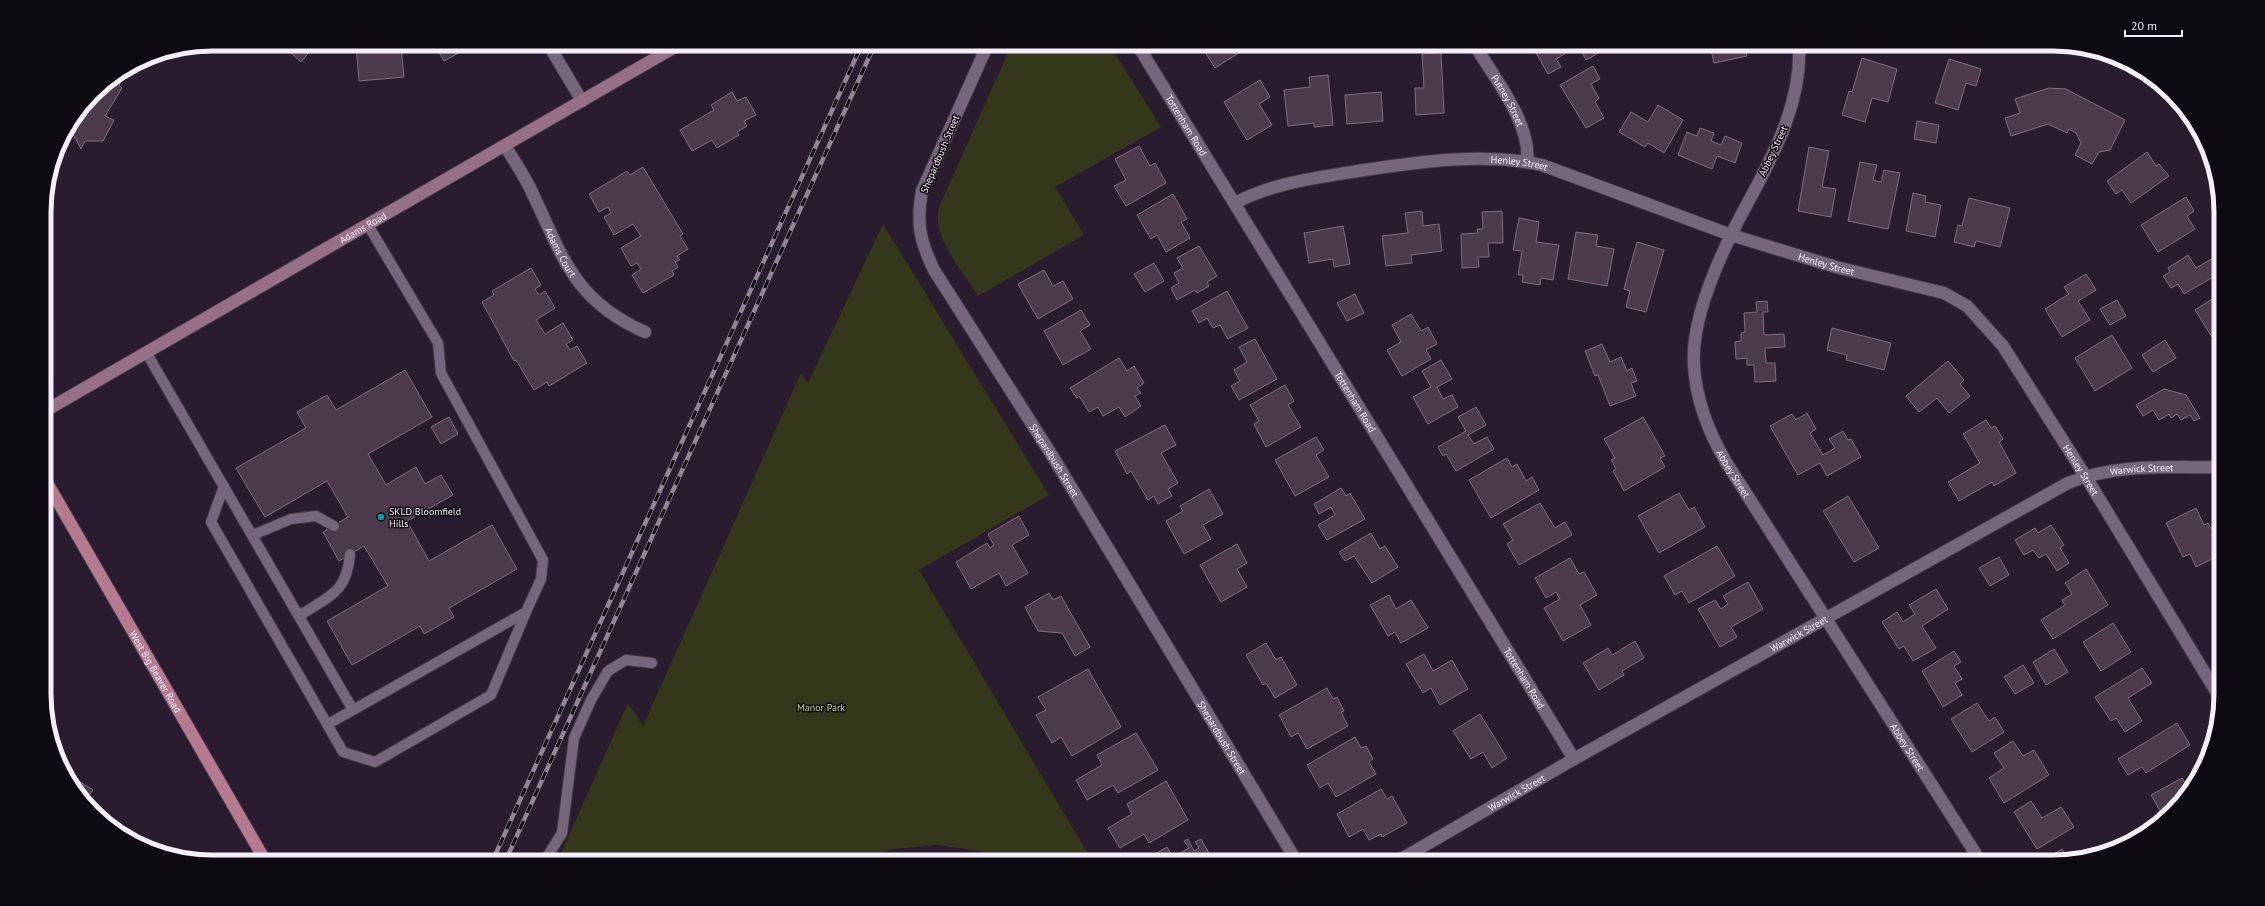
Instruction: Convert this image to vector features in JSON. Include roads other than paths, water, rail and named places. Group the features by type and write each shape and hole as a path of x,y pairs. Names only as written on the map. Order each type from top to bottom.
{"main road":[{"name":"Adams Road","path":"51,408 668,51"},
{"name":"West Big Beaver Road","path":"51,490 262,855"}],"street":[{"path":"552,51 582,101"},
{"name":"Shepardbush Street","path":"985,51 922,191 919,217 921,237 925,251 942,283 1057,464 1293,855"},
{"name":"Tottenham Road","path":"1141,51 1574,759"},
{"name":"Putney Street","path":"1478,51 1510,102 1523,129 1529,150 1527,162"},
{"name":"Abbey Street","path":"1799,51 1797,86 1784,129 1774,153 1731,235 1718,264 1700,319 1694,365 1698,393 1715,442 1826,620 1977,855"},
{"name":"Adams Court","path":"505,146 529,187 562,259 578,282 608,313 645,332"},
{"name":"Henley Street","path":"1235,203 1274,186 1418,162 1485,158 1527,162 1607,188 1731,235 1836,267 1944,293 1967,306 2003,346 2086,477 2214,688"},
{"name":"Warwick Street","path":"1408,855 1574,759 1826,620 2068,483 2086,477 2136,468 2214,467"}],"lane":[{"path":"224,486 211,522 343,752 375,762 491,695 541,579 543,560 441,373 438,343 368,225"},
{"path":"146,352 353,710"},
{"path":"253,535 292,519 316,516 334,526"},
{"path":"299,616 339,590 349,570 350,554"},
{"path":"328,724 526,612"},
{"path":"548,855 562,833 574,738 591,700 608,671 626,660 652,663"}],"railway":[{"path":"495,855 859,51"},
{"path":"508,855 872,51"}],"place":[{"name":"SKLD Bloomfield Hills","path":"381,517"}],"park label":[{"name":"Manor Park","path":"821,707"}]}
